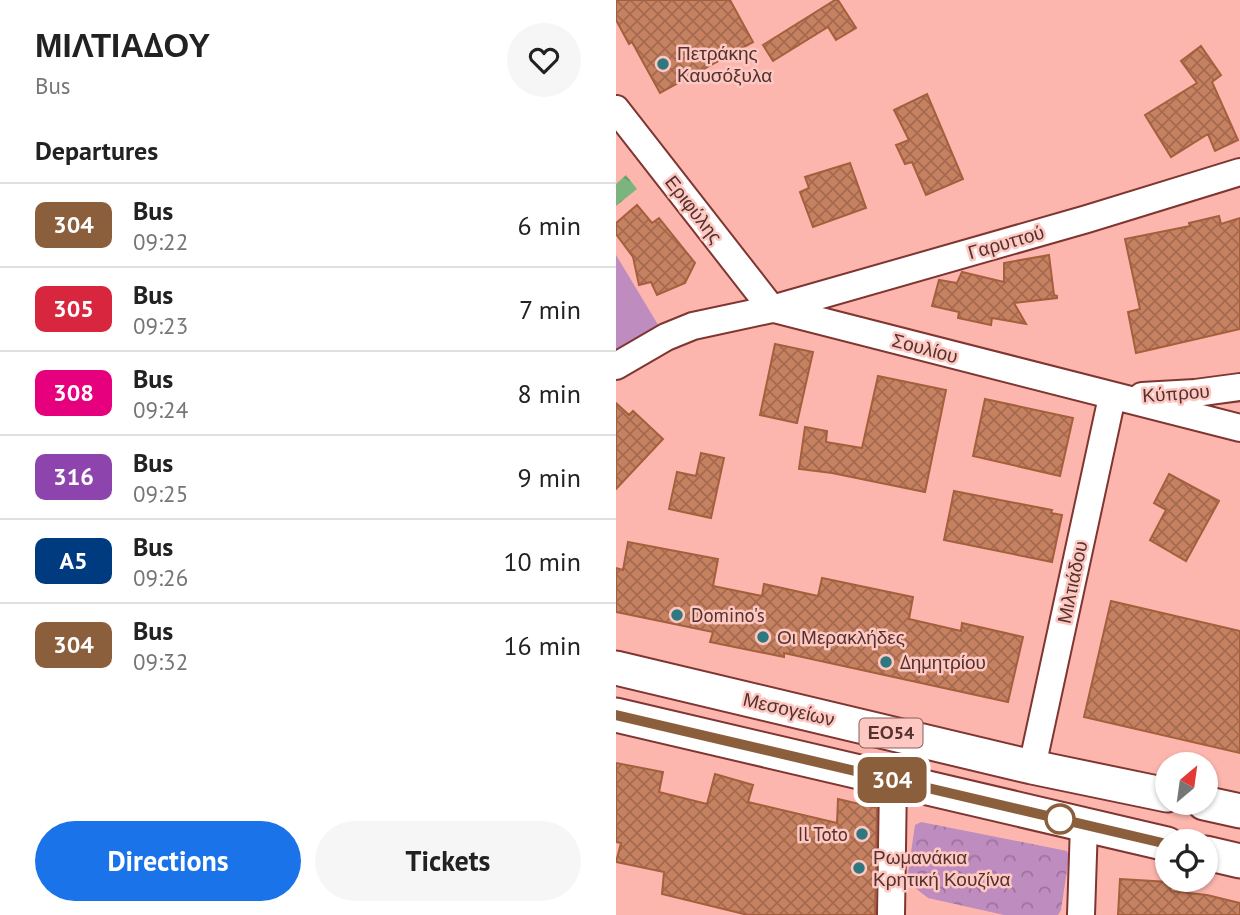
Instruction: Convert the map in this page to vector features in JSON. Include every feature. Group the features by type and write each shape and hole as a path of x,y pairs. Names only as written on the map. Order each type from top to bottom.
{"main road":[{"name":"Μεσογείων","path":"616,668 1032,767 1155,793"},
{"name":"ΕΟ54","path":"616,715 1155,841"},
{"path":"1218,806 1240,811"},
{"path":"1218,856 1240,861"}],"street":[{"name":"Εριφύλης","path":"616,109 772,309"},
{"name":"Γαρυττού","path":"772,309 1087,219 1240,172"},
{"name":"Σουλίου","path":"616,366 666,337 693,326 772,309 1240,428"},
{"name":"Κύπρου","path":"1112,397 1195,393 1240,387"},
{"name":"Μιλτιάδου","path":"1032,767 1112,397"},
{"path":"893,780 899,914"},
{"path":"1082,915 1084,825"}],"green space":[{"path":"616,255 660,328 616,365"},
{"path":"921,822 1067,851 1069,857 1058,915 1004,915 928,898 914,887 908,873 915,825"}],"water":[{"path":"626,175 637,189 616,206 616,184"}],"building":[{"path":"616,0 730,0 753,42 660,93 632,42 629,44 616,20"},
{"path":"838,0 856,28 836,40 828,27 773,61 763,45"},
{"path":"1201,46 1221,75 1212,82 1238,140 1215,151 1208,134 1171,157 1145,115 1197,83 1181,61"},
{"path":"927,94 963,179 926,195 912,162 905,164 896,145 909,140 894,110"},
{"path":"850,163 866,208 813,227 800,192 809,188 805,177"},
{"path":"637,205 652,223 659,218 695,263 685,283 657,295 651,282 639,285 633,257 616,234 616,223"},
{"path":"1219,216 1221,224 1240,218 1240,329 1136,353 1128,312 1140,309 1125,239 1190,226 1189,223"},
{"path":"1049,255 1054,295 1057,298 1014,303 1026,324 992,318 991,325 958,318 959,312 932,306 939,280 957,283 962,272 1004,282 1004,263"},
{"path":"775,344 813,352 797,423 760,415"},
{"path":"878,376 946,390 925,492 799,469 805,427 827,431 826,442 862,448"},
{"path":"985,399 1073,418 1060,476 973,456"},
{"path":"616,403 629,415 633,411 663,439 616,489"},
{"path":"701,453 724,458 711,518 669,509 677,472 696,476"},
{"path":"1169,474 1219,501 1186,561 1150,540 1166,510 1154,503"},
{"path":"954,491 1052,510 1051,513 1062,515 1052,562 944,540"},
{"path":"628,542 718,559 713,586 762,596 764,584 818,596 822,578 913,597 909,619 961,631 962,623 1023,637 1008,702 784,653 784,657 710,642 713,632 616,612 616,568 623,570"},
{"path":"1111,601 1240,631 1240,753 1084,717"},
{"path":"616,763 663,772 659,792 707,804 715,774 753,785 748,802 837,823 838,799 877,808 875,915 748,915 662,894 664,872 616,862 621,843 616,842"},
{"path":"1120,879 1155,881 1155,892 1207,895 1240,903 1240,915 1118,915"}],"bus line":[{"name":"304","path":"616,715 1155,841"}],"place":[{"name":"Πετράκης Καυσόξυλα","path":"663,64"},
{"name":"Domino's","path":"677,615"},
{"name":"Οι Μερακλήδες","path":"763,637"},
{"name":"Δημητρίου","path":"886,662"},
{"name":"Il Toto","path":"862,834"},
{"name":"Ρωμανάκια Κρητική Κουζίνα","path":"859,868"}]}
